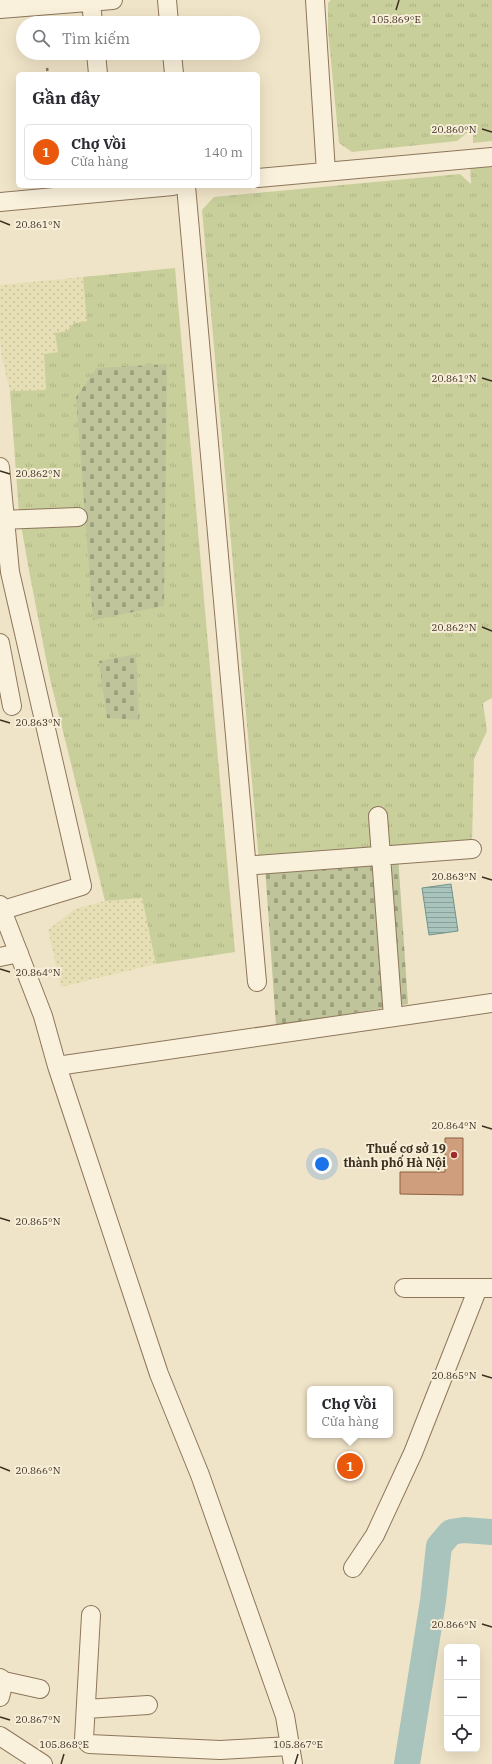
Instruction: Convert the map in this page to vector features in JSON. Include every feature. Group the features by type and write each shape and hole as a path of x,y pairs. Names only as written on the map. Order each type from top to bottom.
{"street":[{"path":"0,9 113,0"},
{"path":"167,0 168,16"},
{"path":"315,0 326,172"},
{"path":"91,1 92,16"},
{"path":"97,60 98,72"},
{"path":"173,60 174,72"},
{"path":"260,178 492,157"},
{"path":"0,202 108,189 130,188"},
{"path":"186,188 257,982"},
{"path":"0,466 3,520 10,572 82,886 1,909 44,1016 56,1066 159,1374 200,1475 285,1716 293,1764"},
{"path":"3,520 78,517"},
{"path":"0,643 2,667 12,706"},
{"path":"378,816 393,1017"},
{"path":"256,865 472,849"},
{"path":"0,957 19,953"},
{"path":"56,1066 492,1003"},
{"path":"353,1568 375,1535 413,1453 485,1288 404,1288"},
{"path":"91,1614 84,1739 87,1743 91,1745 220,1750 290,1746"},
{"path":"1,1685 40,1689"},
{"path":"86,1709 148,1705"},
{"path":"0,1736 43,1764"}],"path":[{"path":"47,68 48,72"}],"shaded area":[{"path":"83,277 88,321 74,323 67,331 58,352 44,354 46,390 10,391 2,359 0,338 0,285"},
{"path":"142,898 156,964 61,987 48,930 75,909 105,901"}],"green space":[{"path":"331,0 492,0 492,141 473,143 473,128 457,141 352,152 339,143 328,31 328,3"},
{"path":"492,164 492,698 483,703 487,731 474,759 472,844 259,862 202,210 214,197 460,174 471,184 470,166"},
{"path":"175,268 235,952 156,964 142,898 105,901 50,679 30,576 19,514 10,391 46,390 44,354 58,352 55,333 67,331 74,323 87,321 83,277"},
{"path":"167,364 164,606 93,620 76,397 97,368"},
{"path":"136,654 139,720 107,718 99,661"},
{"path":"398,855 408,1004 276,1026 265,866"}],"water":[{"path":"451,884 458,931 429,935 422,888"}],"building":[{"name":"Thuế cơ sở 19 thành phố Hà Nội","path":"445,1138 463,1138 463,1195 400,1194 400,1172 445,1172"}],"waterway":[{"path":"407,1764 433,1601 439,1546 451,1532 464,1530 492,1532"}],"place":[{"name":"Thuế cơ sở 19 thành phố Hà Nội","path":"454,1155"},
{"name":"Chợ Vồi","path":"350,1466"}]}
